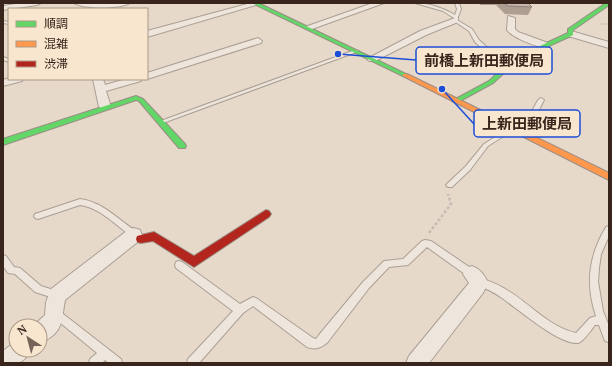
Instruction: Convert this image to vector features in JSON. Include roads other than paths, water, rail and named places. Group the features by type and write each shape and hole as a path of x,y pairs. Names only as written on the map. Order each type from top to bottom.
{"street":[{"path":"3,8 37,3"},
{"path":"78,3 102,6 126,3"},
{"path":"148,34 255,3 309,27 609,177"},
{"path":"309,27 380,3"},
{"path":"571,34 570,30 582,20 609,3"},
{"path":"510,18 511,30 515,34 545,45"},
{"path":"372,59 407,43 429,29 456,19"},
{"path":"456,100 491,82 514,63 516,59 571,34 609,45"},
{"path":"148,76 258,41"},
{"path":"3,83 14,80"},
{"path":"98,80 105,107"},
{"path":"100,90 134,80"},
{"path":"3,142 132,98 139,98 182,146"},
{"path":"48,326 52,323 56,304 138,237 154,236 194,262 266,214"},
{"path":"416,363 477,287 475,278"}],"lane":[{"path":"418,3 444,10 471,30 477,41 489,52 514,63"},
{"path":"456,19 459,8 457,3"},
{"path":"161,122 357,51"},
{"path":"521,134 526,128 541,100"},
{"path":"447,187 468,168 486,145 511,128"},
{"path":"38,216 74,204 87,202 100,209 138,237 168,256 240,310"},
{"path":"609,229 599,243 594,265 598,303 602,320 609,337"},
{"path":"192,363 240,310 253,301 311,343 317,344 324,340 366,285 387,264 405,262 424,243 428,243 475,278 496,287 552,327 570,337 578,338 593,321 602,320"},
{"path":"3,259 11,270 17,271 56,304 117,363"},
{"path":"94,363 105,353"}],"place":[{"name":"前橋上新田郵便局","path":"338,54"},
{"name":"上新田郵便局","path":"442,89"}]}
